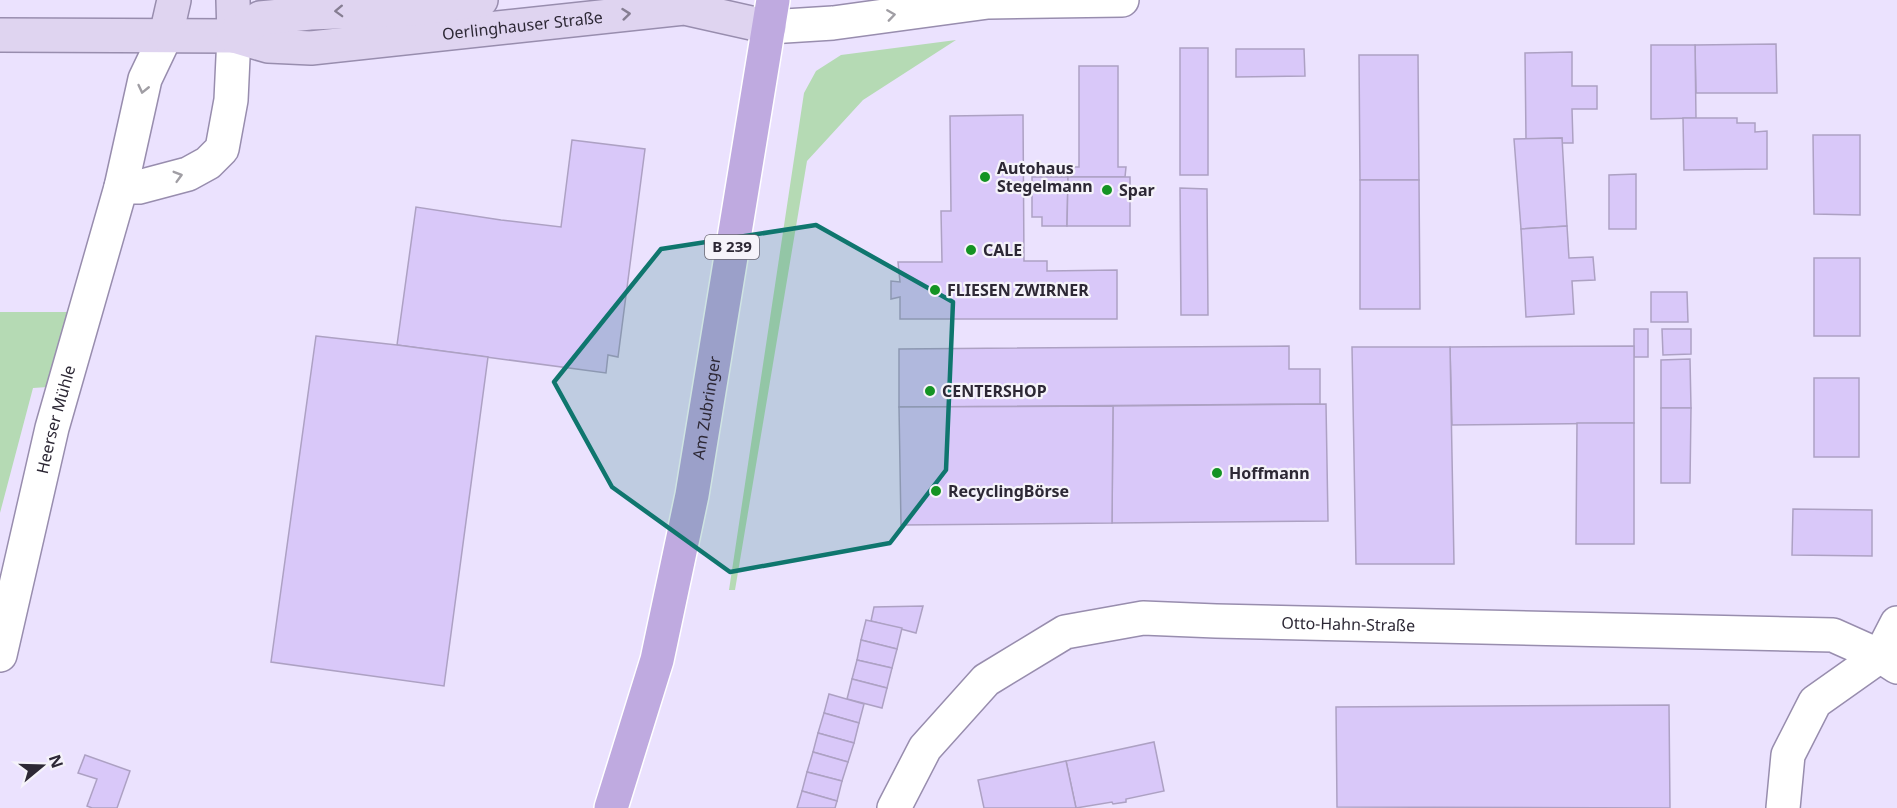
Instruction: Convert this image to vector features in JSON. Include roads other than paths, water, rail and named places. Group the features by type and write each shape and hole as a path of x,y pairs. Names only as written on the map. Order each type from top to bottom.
{"main road":[{"path":"166,35 174,0"},
{"path":"233,0 234,36"},
{"name":"Oerlinghauser Straße","path":"234,36 260,18 310,13 416,9 481,0"},
{"name":"Oerlinghauser Straße","path":"0,35 234,36 268,46 311,48 684,8 771,13"},
{"name":"Am Zubringer","path":"611,808 657,660 692,495 771,13"}],"street":[{"name":"Oerlinghauser Straße","path":"771,13 832,22 982,1 1122,0"},
{"name":"Heerser Mühle","path":"0,655 52,428 121,186 145,79 166,35"},
{"path":"121,186 139,187 188,174 208,163 222,149 231,100 234,36"},
{"name":"Otto-Hahn-Straße","path":"894,808 925,748 986,680 1065,632 1143,618 1833,635 1889,662"},
{"path":"1783,808 1788,755 1815,702 1889,662 1897,622"}],"place":[{"name":"Autohaus Stegelmann","path":"985,177"},
{"name":"Spar","path":"1107,190"},
{"name":"CALE","path":"971,250"},
{"name":"FLIESEN ZWIRNER","path":"935,290"},
{"name":"CENTERSHOP","path":"930,391"},
{"name":"Hoffmann","path":"1217,473"},
{"name":"RecyclingBörse","path":"936,491"}]}
